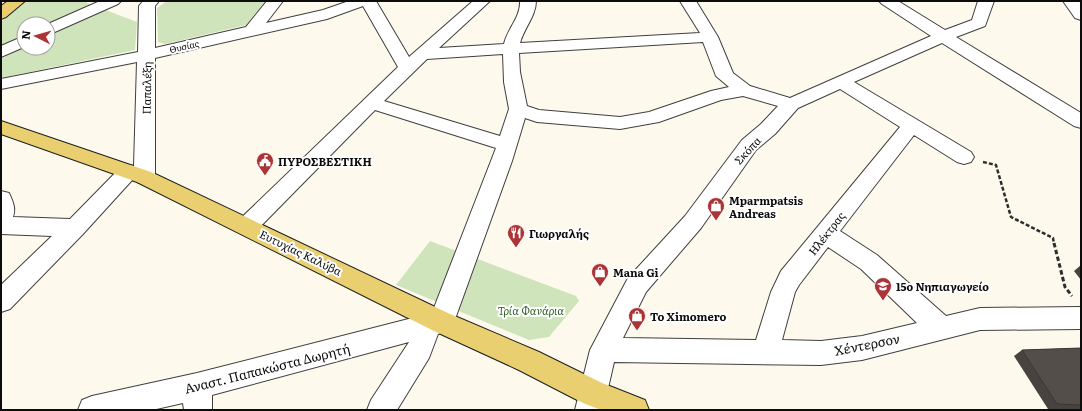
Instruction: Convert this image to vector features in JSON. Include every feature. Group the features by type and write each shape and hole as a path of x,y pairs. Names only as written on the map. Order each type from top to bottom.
{"main road":[{"path":"1,14 17,1"},
{"name":"Ευτυχίας Καλύβα","path":"1,127 136,174 247,226 435,324 528,361 591,402 635,410"}],"street":[{"path":"56,26 113,1"},
{"name":"Παπαλέξη","path":"136,174 146,55 147,6 149,1"},
{"path":"252,31 275,1"},
{"name":"Θυσίας","path":"1,84 146,55 327,14 364,1"},
{"path":"368,1 407,68"},
{"path":"247,226 407,68 482,1"},
{"path":"381,410 435,324 483,215 518,109 514,87 511,48 514,33 528,10 528,1"},
{"path":"688,1 710,37 725,76 744,90 791,104"},
{"path":"887,1 1081,122"},
{"name":"Σκόπα","path":"591,402 603,350 637,285 693,222 748,145 768,129 791,104 944,36 979,23 986,1"},
{"path":"1071,1 1081,15"},
{"path":"423,54 710,37"},
{"path":"1,52 16,45"},
{"path":"841,82 911,126 964,156"},
{"path":"518,109 537,116 620,122 652,118 717,95 744,90"},
{"path":"371,103 507,145"},
{"name":"Ηλέκτρας","path":"765,353 783,292 790,278 911,126"},
{"path":"1,301 75,228 136,174"},
{"path":"1,199 4,209 1,218"},
{"path":"1,225 75,228"},
{"path":"826,234 868,262 941,328"},
{"name":"Χέντερσον","path":"603,350 765,353 846,351 980,319 1077,308"},
{"name":"Αναστ. Παπακώστα Δωρητή","path":"97,409 197,398 435,324"}],"path":[{"path":"964,156 996,165 1011,218 1053,238 1065,287 1077,308"}],"green space":[{"path":"26,1 84,1 91,5 56,20 56,16 16,16 16,39 1,46 1,22"},
{"path":"167,1 265,1 246,25 165,44 158,42 157,8"},
{"path":"103,9 137,22 135,50 1,78 1,59 16,51 16,56 56,56 56,32"},
{"name":"Τρία Φανάρια","path":"430,241 576,296 579,301 549,337 529,340 396,285"}],"building":[{"path":"1081,348 1081,405 1057,404 1022,350"}],"place":[{"name":"ΠΥΡΟΣΒΕΣΤΙΚΗ","path":"265,176"},
{"name":"Mparmpatsis Andreas","path":"716,221"},
{"name":"Γιωργαλής","path":"516,248"},
{"name":"Mana Gi","path":"600,287"},
{"name":"15ο Νηπιαγωγείο","path":"883,301"},
{"name":"To Ximomero","path":"637,331"}]}
